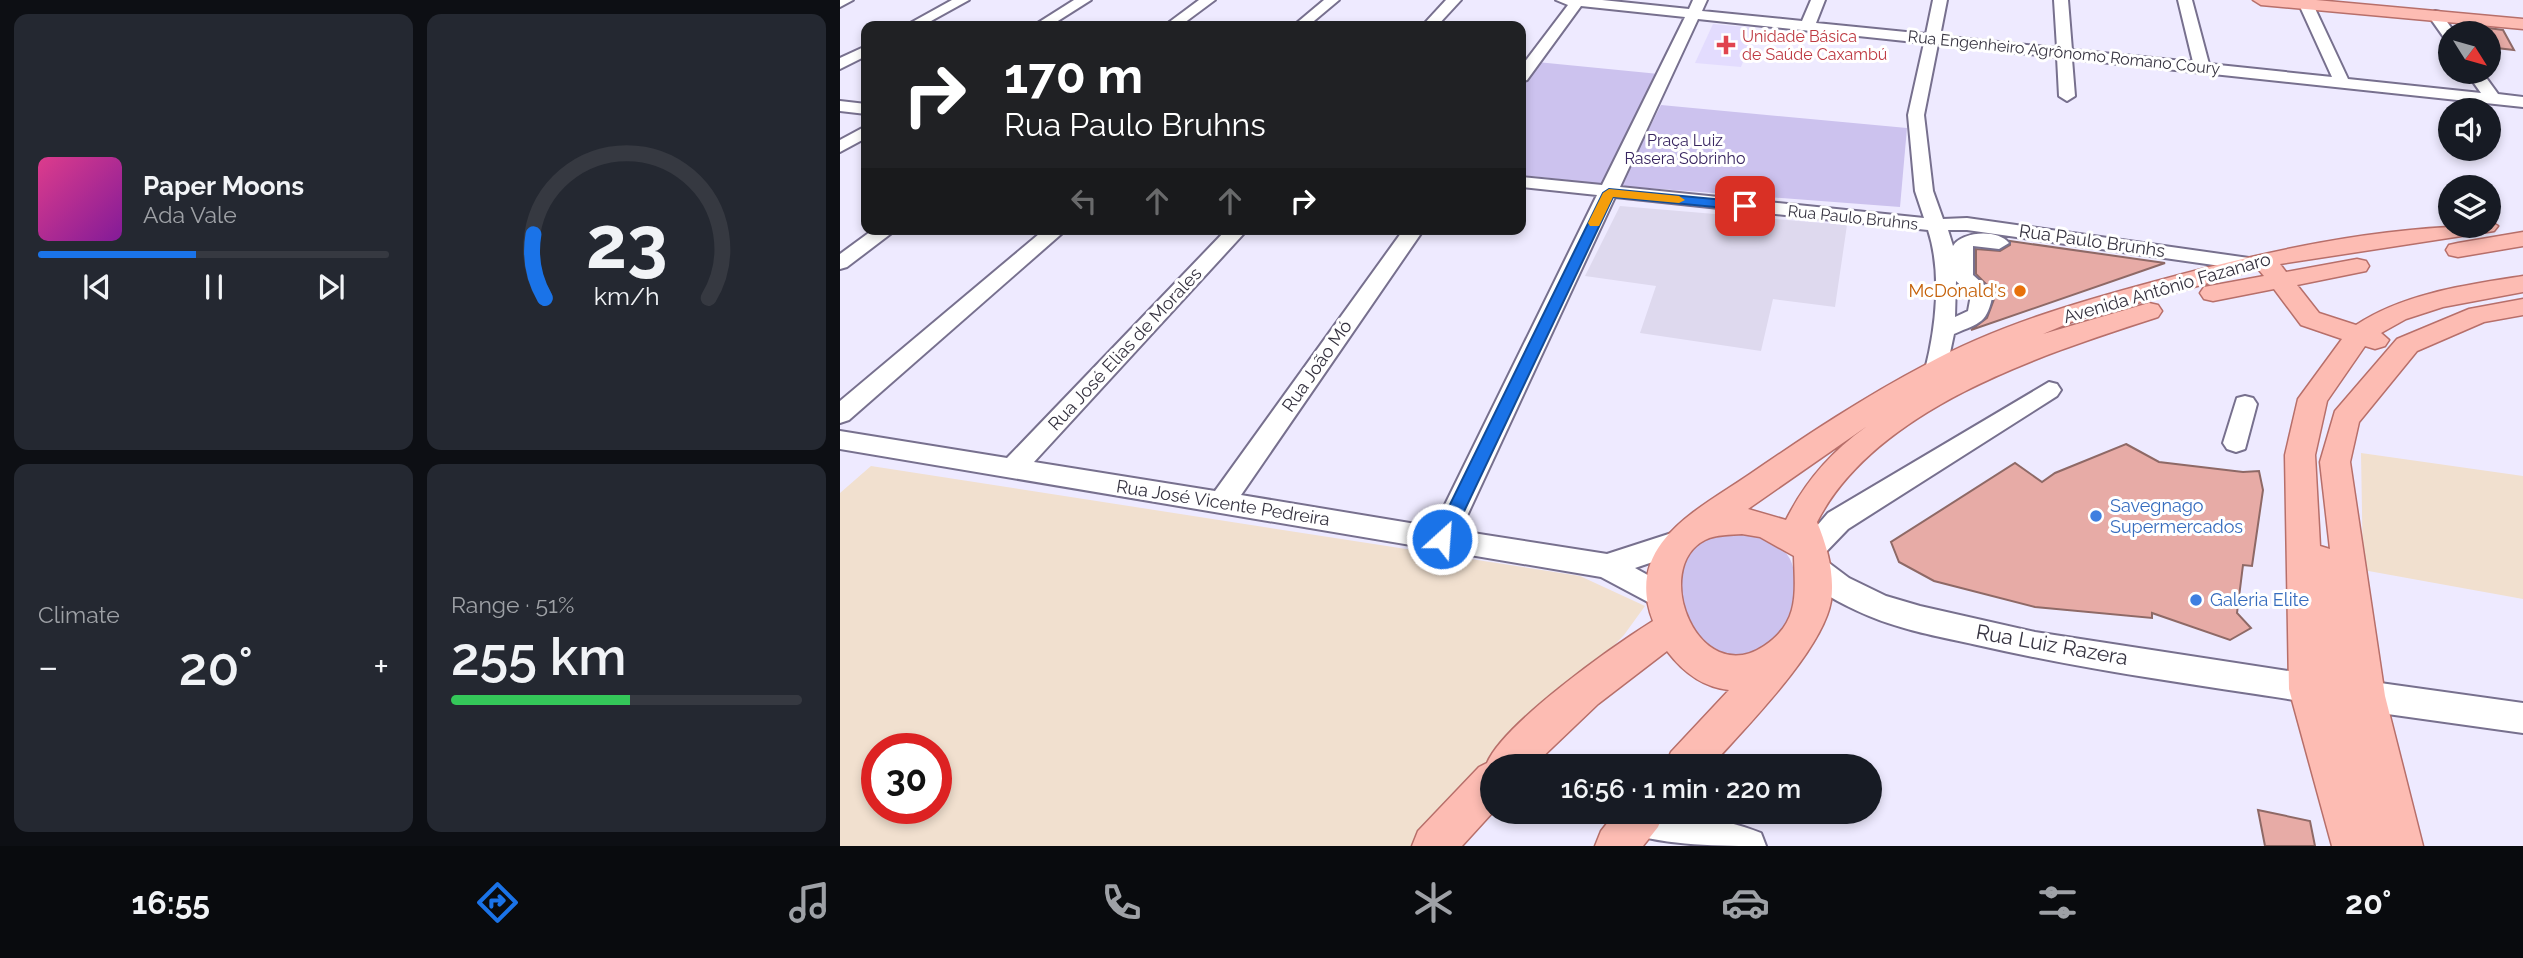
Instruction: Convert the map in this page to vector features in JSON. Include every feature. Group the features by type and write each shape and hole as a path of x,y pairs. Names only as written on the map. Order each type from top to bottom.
{"main road":[{"path":"2261,0 2523,24"},
{"path":"2333,0 2523,18"},
{"name":"Avenida Antônio Fazanaro","path":"2501,223 2523,220"},
{"name":"Avenida Antônio Fazanaro","path":"1687,536 1833,432 1937,370 2067,314 2221,282 2264,267 2438,234"},
{"name":"Avenida Antônio Fazanaro","path":"2264,267 2523,239"},
{"path":"2264,267 2310,320 2340,361"},
{"path":"2221,282 2310,320 2359,335 2407,345"},
{"name":"Avenida Antônio Fazanaro","path":"1811,556 1801,522 1807,505 1820,484 1854,450 1892,424 1957,385 2041,345 2193,298 2221,282"},
{"path":"2353,846 2308,688 2300,455 2311,406 2359,335 2404,310 2461,295 2523,284"},
{"path":"2461,295 2479,315"},
{"path":"2400,846 2366,696 2335,462 2345,419 2407,345 2479,315 2523,307"},
{"path":"1696,754 1787,652 1804,626 1814,599 1811,556 1778,528 1758,522 1736,520 1687,536 1668,565 1668,612 1681,642 1700,664 1726,674 1752,674 1787,652"},
{"path":"2302,521 2318,540 2339,682 2347,690 2366,696"},
{"path":"1519,754 1579,698 1642,647 1668,612"},
{"path":"2308,688 2324,700 2344,724 2370,798 2400,846"},
{"path":"1433,846 1480,795"}],"street":[{"path":"840,3 846,0"},
{"path":"922,21 962,0"},
{"path":"1048,21 1084,0"},
{"path":"1178,21 1209,0"},
{"path":"1306,21 1332,0"},
{"path":"1434,21 1454,0"},
{"path":"1526,70 1573,0"},
{"name":"Rua Engenheiro Agrônomo Romano Coury","path":"1573,0 1697,6 1808,25 2484,98"},
{"path":"1808,25 1818,0"},
{"path":"1937,370 1943,331 1946,254 1923,188 1916,115 1940,0"},
{"path":"2061,0 2067,96"},
{"path":"2185,0 2202,66"},
{"path":"2304,2 2342,82"},
{"path":"1442,539 1697,6"},
{"path":"2435,15 2439,21"},
{"path":"840,64 861,54"},
{"name":"Rua Engenheiro Agrônomo Romano Coury","path":"2501,100 2523,102"},
{"path":"840,106 861,108"},
{"path":"840,147 861,134"},
{"name":"Rua Paulo Bruhns","path":"1526,183 1935,225"},
{"name":"Rua Paulo Brunhs","path":"1935,225 1967,224 2264,267"},
{"path":"840,263 879,235"},
{"path":"840,414 1050,235"},
{"name":"Rua José Elias de Morales","path":"1013,468 1232,235"},
{"name":"Rua João Mó","path":"1221,503 1410,235"},
{"path":"1943,331 1978,315 1982,293 1963,277 1964,245 1968,240 2221,282"},
{"path":"1811,556 1838,521 2049,390"},
{"path":"2236,443 2245,404"},
{"name":"Rua José Vicente Pedreira","path":"840,440 1606,566 1668,612"},
{"name":"Rua José Vicente Pedreira","path":"1606,566 1687,536"},
{"name":"Rua Luiz Razera","path":"1811,556 1839,587 1879,607 1920,620 2035,645 2308,688"},
{"path":"2366,696 2523,718"},
{"path":"1632,826 1748,846"}],"shaded area":[{"name":"Unidade Básica de Saúde Caxambú","path":"1713,24 1756,28 1741,67 1695,63"},
{"path":"1620,206 1847,225 1835,307 1773,299 1761,351 1640,333 1656,286 1585,276"},
{"path":"2361,453 2523,476 2523,599 2363,570"},
{"path":"871,466 1580,576 1645,606 1624,635 1510,754 1480,754 1480,781 1423,846 840,846 840,493"}],"green space":[{"path":"1537,62 1659,74 1604,184 1526,176 1526,78"},
{"name":"Praça Luiz Rasera Sobrinho","path":"1661,105 1907,128 1900,207 1620,186"},
{"path":"1739,529 1767,540 1785,552 1791,560 1795,584 1792,612 1778,641 1762,653 1740,663 1690,636 1675,592 1683,560 1692,548 1713,535"}],"building":[{"path":"2501,30 2503,30 2514,50 2501,48"},
{"name":"McDonald's","path":"2010,241 2165,263 1971,330 1987,318 1996,294 1976,274 1976,249 2000,251 2010,245"},
{"name":"Savegnago Supermercados","path":"2126,444 2159,462 2243,472 2259,471 2263,490 2252,566 2243,565 2237,613 2251,628 2230,640 2152,613 2152,618 2035,607 1934,581 1899,562 1891,542 2015,463 2042,482 2055,473"},
{"path":"2258,810 2310,821 2315,846 2265,846"}],"slow traffic":[{"path":"1594,223 1609,193 1679,200"}],"place":[{"name":"Unidade Básica de Saúde Caxambú","path":"1726,45"},
{"name":"McDonald's","path":"2020,291"},
{"name":"Savegnago Supermercados","path":"2096,516"},
{"name":"Galeria Elite","path":"2196,600"}],"route":[{"path":"1442,539 1609,193 1745,206"}]}
